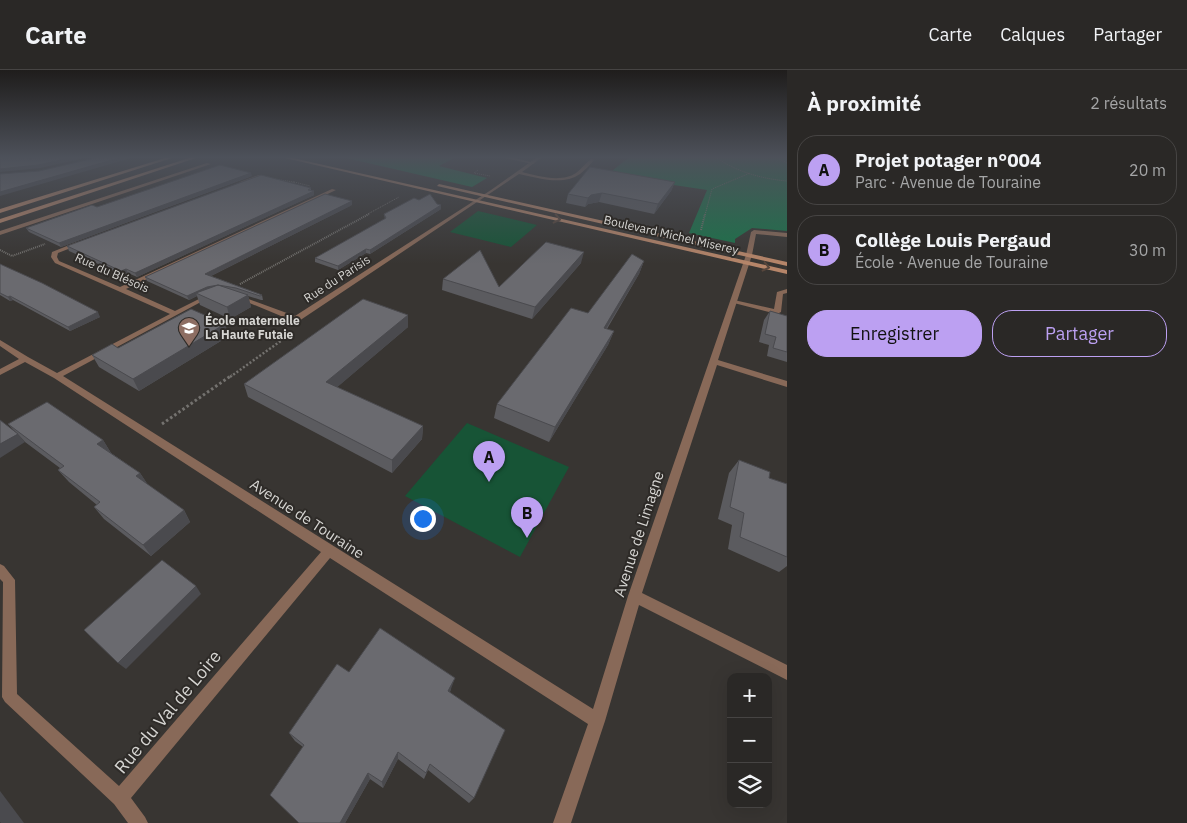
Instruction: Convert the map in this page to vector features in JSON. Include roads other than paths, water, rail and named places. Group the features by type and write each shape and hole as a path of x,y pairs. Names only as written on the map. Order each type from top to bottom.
{"street":[{"path":"0,211 57,193"},
{"path":"0,221 86,193"},
{"path":"0,233 120,193"},
{"path":"121,288 327,193"},
{"name":"Boulevard Michel Miserey","path":"441,193 748,259 787,264"},
{"name":"Boulevard Michel Miserey","path":"477,193 748,259 787,272"},
{"name":"Rue du Parisis","path":"174,313 218,294 233,295 296,319 489,193"},
{"name":"Avenue de Limagne","path":"562,823 597,721 635,596 748,259 754,232 787,235"},
{"name":"Rue du Blésois","path":"83,242 56,252 54,257 57,262 121,288 174,313"},
{"path":"734,302 777,312 780,292 787,291"},
{"path":"57,376 174,313"},
{"name":"Avenue de Touraine","path":"0,342 25,359 57,376 597,721"},
{"path":"0,372 25,359"},
{"path":"714,361 787,384"},
{"name":"Rue du Val de Loire","path":"0,570 9,580 10,697 120,798 329,551"},
{"path":"635,596 787,673"},
{"path":"120,798 139,823"}],"place":[{"name":"École maternelle La Haute Futaie","path":"189,347"},
{"name":"Projet potager n°004","path":"489,482"},
{"name":"Collège Louis Pergaud","path":"527,538"}]}
